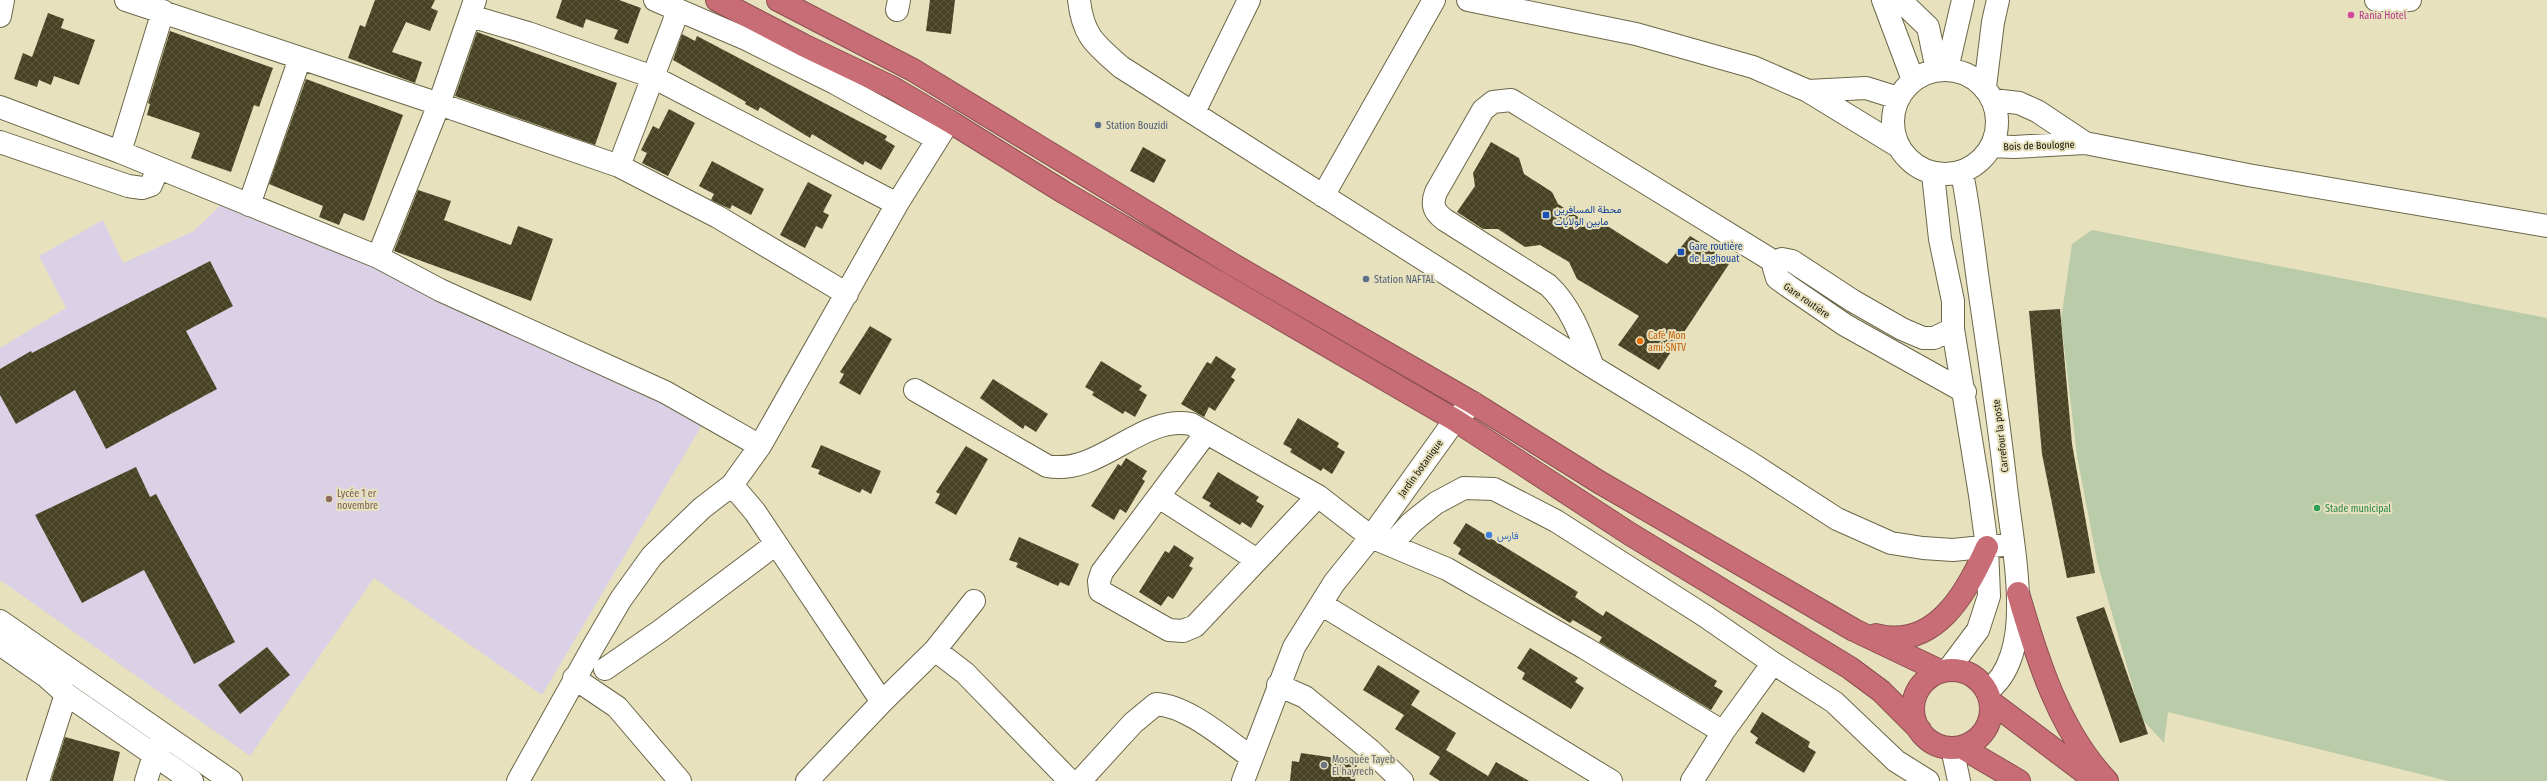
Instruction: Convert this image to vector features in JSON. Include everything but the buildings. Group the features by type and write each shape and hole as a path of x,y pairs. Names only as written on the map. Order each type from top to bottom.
{"highway":[{"path":"717,0 803,45 893,88 1065,193 1454,420 1630,534 1850,668 1881,691 1936,744 1956,748 2019,781"},
{"path":"778,0 913,70 1235,266 1473,403 1599,482 1854,630 1944,671 1971,674 1989,697 2096,781"},
{"path":"1854,630 1895,640 1920,632 1932,625 1948,612 1962,595 1987,547"},
{"path":"2018,593 2032,642 2058,705 2085,754 2107,781"},
{"path":"1920,730 1913,708 1915,696 1929,677 1944,671"},
{"path":"1956,748 1972,743 1987,726 1991,714 1989,697"}],"street":[{"path":"0,16 3,0"},
{"path":"126,0 163,11 619,166 718,217 847,294"},
{"path":"655,0 746,39 835,83 937,139"},
{"path":"1079,0 1083,25 1096,46 1121,66 1593,367 1750,462 1837,519 1890,543 1908,546 1953,550 2012,544"},
{"path":"1194,112 1249,0"},
{"path":"1323,196 1434,0"},
{"path":"1468,0 1636,34 1753,67 1808,91 1898,146"},
{"path":"1883,0 1913,80"},
{"path":"1900,0 1928,27 1942,69"},
{"path":"1942,69 1963,0"},
{"path":"1989,94 1993,22 1998,0"},
{"path":"2376,0 2410,0"},
{"path":"378,257 438,104 472,8 528,33 653,77 897,204"},
{"path":"120,152 163,11"},
{"path":"619,166 678,11"},
{"path":"249,205 300,58"},
{"path":"1942,69 1968,74 1989,94 1998,116 1997,131 1992,146 1974,167 1962,173 1947,175 1933,174 1919,168 1907,158 1898,146 1893,130 1893,114 1898,98 1913,80 1942,69"},
{"path":"1808,91 1866,88 1898,98"},
{"path":"1989,94 2019,103 2037,111 2085,143 2248,174 2547,226"},
{"path":"1593,367 1583,341 1560,296 1548,285 1445,220 1435,211 1433,202 1436,192 1483,110 1493,102 1511,100 1776,263 1782,259 1792,261 1853,301 1902,329 1924,338 1934,338 1953,329"},
{"path":"0,107 120,152 378,257 440,290 665,392 760,446"},
{"path":"518,781 574,678 621,599 652,556 702,508 732,485 760,446 897,204 949,121"},
{"path":"0,142 128,186 142,188 151,185 158,168"},
{"name":"Bois de Boulogne","path":"1992,146 2014,147 2085,143"},
{"name":"Carrefour la poste","path":"1962,173 1972,221 1998,418 2018,593 2017,626 2010,656 2002,677 1989,697"},
{"path":"1933,174 1940,239 1953,301 1953,329 1965,392 1987,547 1988,596 1978,630 1944,671"},
{"name":"Gare routière","path":"1776,263 1774,268 1777,278 1814,305 1845,325 1965,392"},
{"path":"915,390 1048,466 1060,468 1088,461 1160,425 1178,422 1191,424 1318,496 1381,541 1447,569 1591,652 1723,732"},
{"name":"Jardin botanique","path":"1381,541 1454,420 1473,403"},
{"path":"1206,433 1102,572 1099,581 1100,590 1168,630 1183,631 1195,626 1318,496"},
{"path":"732,485 755,512 882,702"},
{"path":"1243,781 1278,685 1294,647 1334,583 1381,541 1411,522 1436,503 1464,488 1494,489 1556,521 1706,616 1773,663 1834,702 1896,761 1928,781"},
{"path":"1158,497 1257,560"},
{"path":"605,669 660,631 776,544"},
{"path":"807,781 882,702 935,650 974,601"},
{"path":"1322,604 1611,781"},
{"path":"0,621 231,781"},
{"path":"0,644 47,677 66,694 192,781"},
{"path":"594,645 605,669 616,707"},
{"path":"935,650 965,673 1070,781"},
{"path":"1692,781 1723,732 1773,663"},
{"path":"574,678 616,707 680,781"},
{"path":"1278,685 1305,697 1370,750 1402,781"},
{"path":"38,781 66,694"},
{"path":"1080,781 1133,723 1156,704 1168,705 1205,725 1251,756"},
{"path":"146,781 154,755 166,736"},
{"path":"1956,748 1959,781"}],"shaded area":[{"name":"Lycée 1 er novembre","path":"227,199 705,420 542,695 374,578 250,756 0,580 0,348 66,308 39,256 103,220 123,263 194,231"}],"green space":[{"name":"Stade municipal","path":"2092,230 2547,318 2547,781 2448,781 2168,712 2164,743 2142,719 2097,561 2077,456 2061,320 2072,244"}],"place":[{"name":"Rania Hotel","path":"2351,15"},
{"name":"Station Bouzidi","path":"1098,125"},
{"name":"محطة المسافرين مابين الولايات","path":"1546,215"},
{"name":"Gare routière de Laghouat","path":"1681,252"},
{"name":"Station NAFTAL","path":"1366,279"},
{"name":"Café Mon ami SNTV","path":"1640,341"},
{"name":"Lycée 1 er novembre","path":"329,499"},
{"name":"Stade municipal","path":"2317,508"},
{"name":"فارس","path":"1489,535"},
{"name":"Mosquée Tayeb El hayrech","path":"1324,765"}]}
